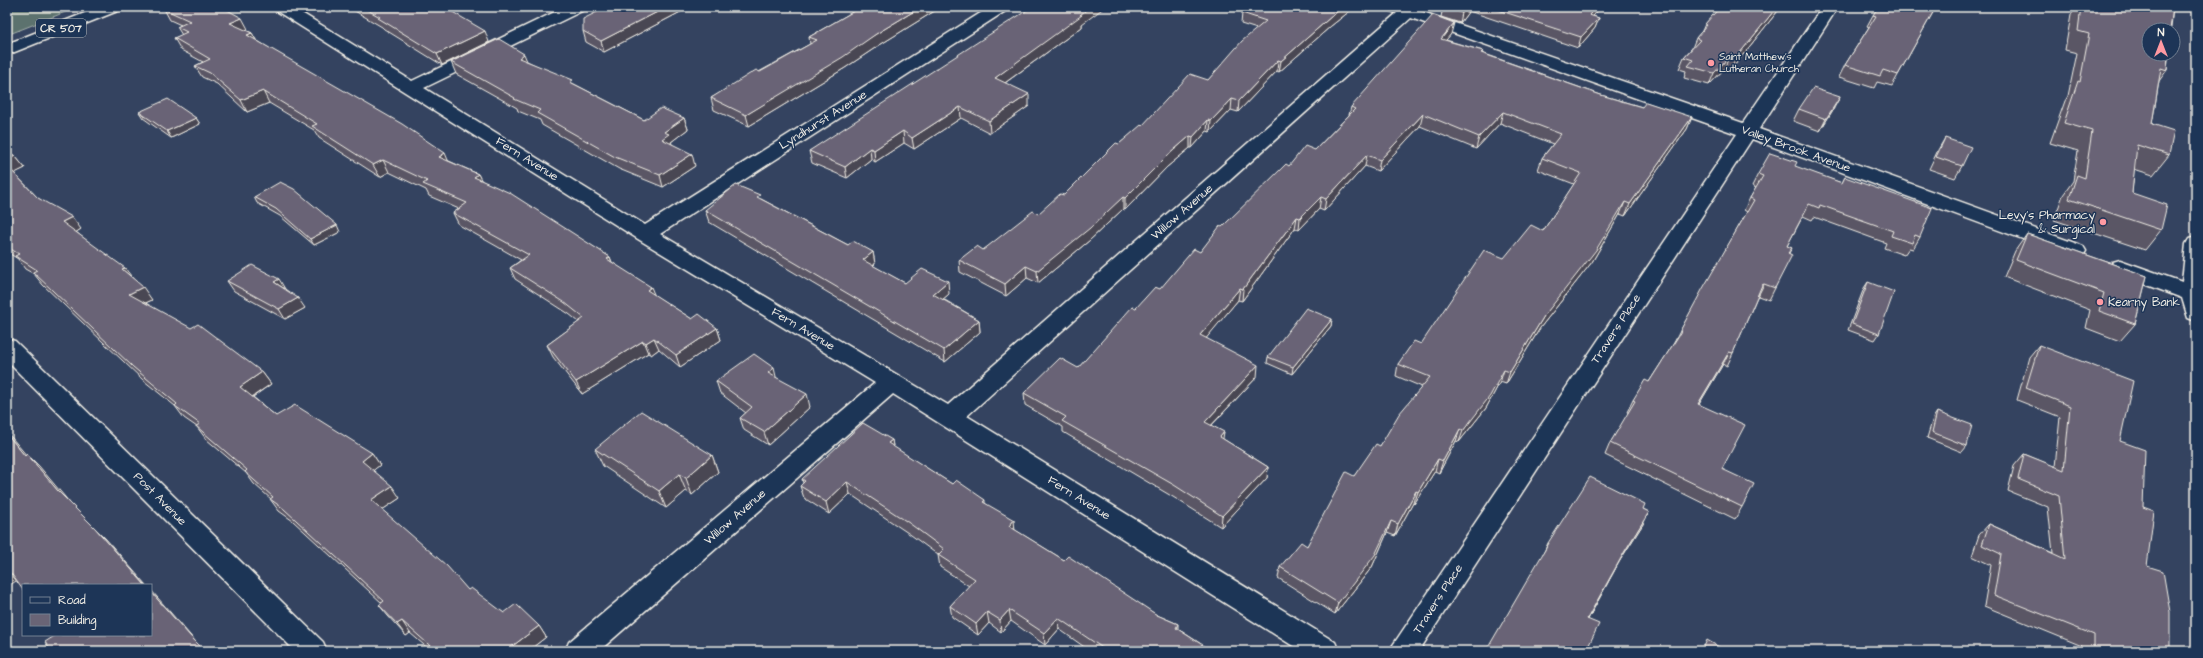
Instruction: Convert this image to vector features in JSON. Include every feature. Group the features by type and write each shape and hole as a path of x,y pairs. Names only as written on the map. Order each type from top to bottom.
{"street":[{"name":"CR 507","path":"7,50 114,7"},
{"name":"Fern Avenue","path":"281,7 645,234 950,417 1325,651"},
{"path":"412,88 578,7"},
{"name":"Lyndhurst Avenue","path":"645,234 1001,7"},
{"name":"Travers Place","path":"1403,651 1830,7"},
{"name":"Valley Brook Avenue","path":"1405,9 1747,131 2099,260 2195,301"},
{"name":"Willow Avenue","path":"950,417 1405,9"},
{"path":"2195,301 2196,244"},
{"name":"Post Avenue","path":"7,347 313,651"},
{"name":"Willow Avenue","path":"579,651 891,382"}],"green space":[{"path":"7,7 78,7 7,35"}],"building":[{"path":"168,7 222,7 242,18 230,23 252,33 247,35 402,124 445,153 439,157 478,174 474,177 510,193 610,257 607,259 651,287 647,290 692,319 699,314 717,328 676,355 654,338 646,343 643,341 576,382 547,345 584,318 564,302 510,268 529,255 453,213 467,203 423,184 427,181 383,160 373,165 312,126 317,124 263,91 241,100 210,73 195,66 210,59 174,38 187,32 177,27 190,21 164,9"},
{"path":"362,7 444,7 485,31 437,54"},
{"path":"607,7 667,7 601,41 583,31 583,19"},
{"path":"861,7 921,7 876,34 843,57 746,115 711,98 756,70 760,72 817,40 809,37"},
{"path":"1032,7 1090,7 1080,15 1082,15 995,78 1029,94 989,121 960,107 912,138 903,131 874,150 870,148 845,167 809,151"},
{"path":"1248,7 1343,7 1281,61 1278,60 1239,101 1232,99 1211,121 1208,120 1193,137 1190,136 1167,156 1125,198 1123,197 1090,228 1037,271 1026,266 1005,284 959,260 977,246 983,250 1033,211 1038,214 1060,194 1064,195 1116,143 1119,144 1141,125 1142,126 1190,74 1208,80 1242,41 1266,21 1242,13"},
{"path":"1444,7 1467,7 1462,13"},
{"path":"1489,7 1596,7 1589,15 1599,18 1581,37"},
{"path":"1720,7 1777,7 1735,59 1729,57 1714,73 1688,66 1693,60 1684,57 1700,40 1696,38 1707,25 1705,24"},
{"path":"1878,7 1936,7 1898,75 1883,70 1880,76 1845,65 1876,16 1873,15"},
{"path":"2081,7 2173,7 2171,22 2141,22 2141,62 2168,62 2167,70 2161,68 2152,124 2174,131 2169,155 2137,145 2132,193 2167,205 2161,230 2069,199 2077,175 2085,178 2092,131 2064,123 2078,81 2080,82 2089,34 2078,31"},
{"path":"1433,15 1454,23 1441,39 1483,51 1481,53 1601,95 1642,107 1646,102 1692,117 1630,204 1625,202 1596,250 1544,316 1510,372 1504,370 1490,396 1463,431 1460,429 1443,461 1438,459 1418,492 1416,491 1398,524 1391,521 1375,555 1338,603 1280,567 1301,542 1307,546 1346,472 1354,476 1376,444 1380,446 1399,414 1430,377 1398,364 1414,341 1421,344 1484,250 1504,258 1531,225 1543,231 1581,173 1542,158 1561,134 1503,112 1479,137 1423,114 1380,160 1367,155 1326,199 1321,197 1300,218 1297,217 1243,289 1240,288 1200,335 1258,365 1205,422 1224,432 1220,437 1268,467 1222,516 1174,485 1062,421 1066,417 1024,393 1060,358 1078,368 1132,307 1136,308 1155,287 1160,289 1194,249 1200,252 1220,226 1222,227 1286,164 1289,166 1305,146 1315,150 1355,109 1351,107"},
{"path":"499,39 524,54 519,58 573,80 570,82 644,120 661,108 684,118 664,132 669,134 662,139 692,154 660,175 615,157 537,113 540,110 514,99 515,98 451,62"},
{"path":"1813,88 1840,97 1826,119 1799,109"},
{"path":"168,99 196,118 167,131 139,112"},
{"path":"1945,138 1971,147 1962,166 1936,157"},
{"path":"7,151 15,156 7,160"},
{"path":"1770,153 1797,162 1795,166 1842,183 1845,177 1932,208 1920,237 1915,235 1912,243 1891,236 1893,231 1820,205 1819,208 1809,204 1787,246 1792,248 1788,253 1792,255 1775,288 1764,284 1762,285 1733,353 1729,352 1698,404 1745,425 1722,469 1754,484 1742,507 1610,443 1635,401 1633,400 1645,380 1649,382 1681,332 1680,331 1702,290 1754,200 1750,198 1763,176 1758,174"},
{"path":"7,166 38,198 72,217 62,222 125,268 122,269 143,287 129,294 191,328 198,324 262,372 240,387 276,416 295,405 372,453 362,461 392,486 371,500 447,566 468,590 471,588 504,613 516,604 539,626 506,651 436,651 402,621 397,624 379,605 384,601 284,509 270,499 273,497 245,472 247,470 196,426 200,424 175,406 177,404 133,367 33,272 37,270 15,256 19,254 7,247"},
{"path":"280,182 294,189 337,225 310,239 276,209 254,197"},
{"path":"736,185 760,195 757,197 848,245 853,241 873,252 863,260 905,283 922,269 948,281 933,294 979,320 944,350 705,210"},
{"path":"2027,234 2147,276 2135,324 2099,311 2104,293 2016,260"},
{"path":"252,265 279,279 274,282 298,298 279,309 227,281"},
{"path":"1868,282 1894,292 1879,334 1852,324"},
{"path":"1306,308 1332,319 1293,367 1268,357"},
{"path":"2039,345 2133,381 2120,441 2145,450 2143,507 2154,511 2147,566 2163,571 2170,612 2170,651 2094,651 2094,635 1994,595 2001,554 1982,545 1989,524 2065,559 2059,496 2018,479 2024,454 2064,470 2070,406 2026,388"},
{"path":"754,354 774,368 768,373 807,394 764,432 740,418 752,407 716,381"},
{"path":"641,411 712,455 686,478 679,474 659,491 595,449"},
{"path":"1937,412 1972,425 1967,446 1932,432"},
{"path":"863,423 892,440 888,443 952,484 956,480 985,500 983,502 1014,520 1009,526 1064,560 1068,556 1157,615 1178,624 1176,628 1212,651 1107,651 1058,618 1044,633 1009,610 1000,620 987,612 976,624 950,606 975,579 938,555 944,549 909,523 847,482 826,502 800,486 805,481 802,479"},
{"path":"7,434 25,456 27,454 58,491 95,528 144,584 22,584 22,589 7,568"},
{"path":"1590,477 1645,504 1643,509 1649,512 1625,551 1587,619 1599,624 1586,651 1486,651 1548,543"},
{"path":"152,593 205,651 51,651 45,642 54,636 152,636"},
{"path":"1707,640 1726,651 1702,651"}],"place":[{"name":"Saint Matthew's Lutheran Church","path":"1711,63"},
{"name":"Levy's Pharmacy & Surgical","path":"2103,222"},
{"name":"Kearny Bank","path":"2100,302"}]}
